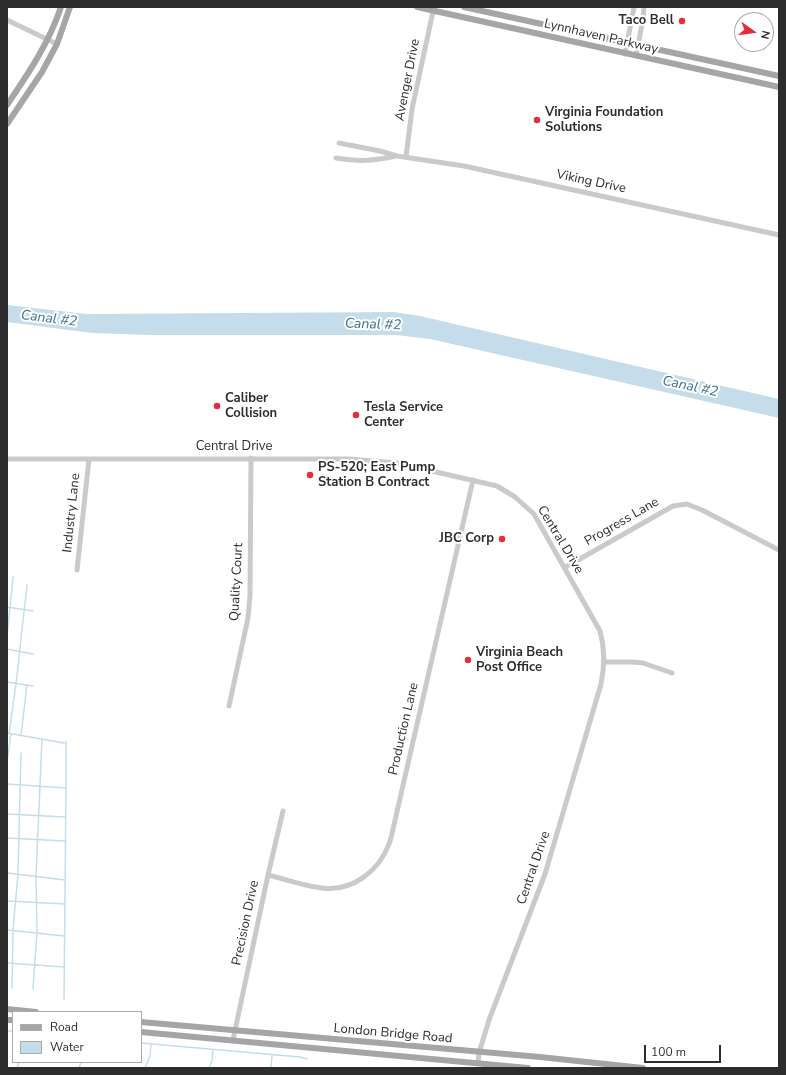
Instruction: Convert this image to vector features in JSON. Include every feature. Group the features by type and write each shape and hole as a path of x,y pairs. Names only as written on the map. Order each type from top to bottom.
{"main road":[{"path":"7,105 35,64 48,40 61,7"},
{"path":"7,124 42,72 58,44 70,7"},
{"name":"Lynnhaven Parkway","path":"417,7 433,9 625,54 779,87"},
{"name":"Lynnhaven Parkway","path":"464,7 779,76"},
{"path":"7,1009 26,1011"},
{"name":"London Bridge Road","path":"142,1022 643,1068"},
{"name":"London Bridge Road","path":"142,1032 528,1068"}],"street":[{"path":"625,54 634,7"},
{"path":"636,56 644,7"},
{"name":"Avenger Drive","path":"406,157 412,109 433,9"},
{"path":"7,20 58,44"},
{"name":"Viking Drive","path":"339,143 397,156 464,166 779,235"},
{"name":"Viking Drive","path":"336,158 353,161 372,161 397,156"},
{"name":"Central Drive","path":"7,459 251,458 373,460 397,463 473,480 500,488 523,503 534,514 600,631 603,641 605,662 601,684 545,874 489,1020 479,1053 478,1063"},
{"name":"Quality Court","path":"229,706 247,624 250,596 251,458"},
{"name":"Industry Lane","path":"77,570 89,459"},
{"name":"Production Lane","path":"268,875 322,888 339,888 363,878 375,867 385,852 391,837 473,480"},
{"name":"Progress Lane","path":"564,568 673,506 687,504 702,510 779,550"},
{"path":"605,662 643,663 672,672"},
{"name":"Precision Drive","path":"233,1040 282,811"}],"water":[{"name":"Canal #2","path":"7,305 87,314 394,312 420,316 779,399 779,418 430,339 396,335 149,335 92,333 7,322"}],"waterway":[{"path":"7,637 13,577"},
{"path":"9,734 27,585"},
{"path":"7,607 33,611"},
{"path":"7,649 33,654"},
{"path":"7,682 33,686"},
{"path":"21,735 27,685"},
{"path":"7,733 64,743"},
{"path":"7,762 11,734"},
{"path":"33,989 37,932 36,876 42,739"},
{"path":"7,784 66,788 66,742"},
{"path":"12,988 13,930 18,874 21,753"},
{"path":"64,1000 66,788"},
{"path":"7,814 66,817"},
{"path":"7,838 65,841"},
{"path":"7,873 65,880"},
{"path":"7,901 65,904"},
{"path":"7,930 64,936"},
{"path":"7,963 64,967"},
{"path":"7,1031 12,1031"},
{"path":"142,1043 300,1057 307,1059"},
{"path":"145,1068 150,1056 151,1044"},
{"path":"209,1068 212,1061 213,1050"},
{"path":"271,1068 272,1055"},
{"path":"17,1068 19,1063"},
{"path":"79,1068 81,1063"}],"place":[{"name":"Taco Bell","path":"682,21"},
{"name":"Virginia Foundation Solutions","path":"537,120"},
{"name":"Caliber Collision","path":"217,406"},
{"name":"Tesla Service Center","path":"356,415"},
{"name":"PS-520; East Pump Station B Contract","path":"310,475"},
{"name":"JBC Corp","path":"502,539"},
{"name":"Virginia Beach Post Office","path":"468,660"}]}
